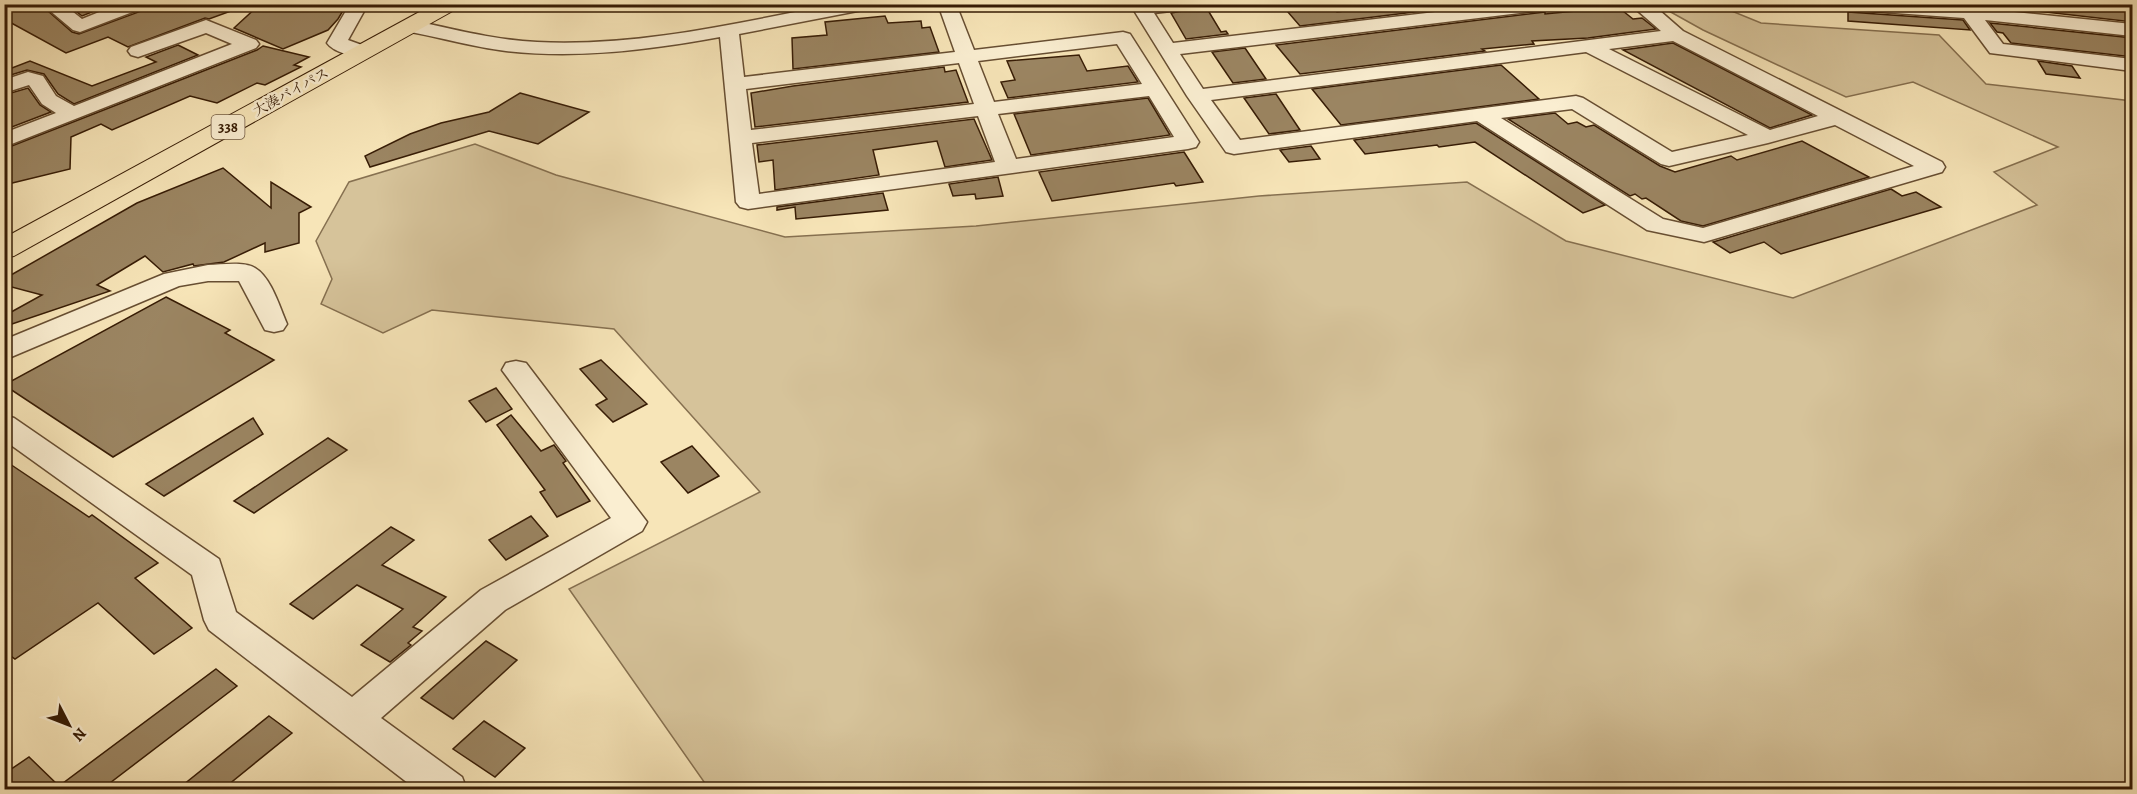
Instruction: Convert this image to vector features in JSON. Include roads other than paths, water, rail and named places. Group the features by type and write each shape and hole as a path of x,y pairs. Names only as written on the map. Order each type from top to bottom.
{"highway":[{"name":"大湊バイパス","path":"4,250 451,4"}],"street":[{"path":"51,4 80,26 137,4"},
{"path":"359,4 337,43 363,52"},
{"path":"411,26 503,45 582,49 625,47 868,4"},
{"path":"947,4 1007,165"},
{"path":"1188,4 1141,7 1197,96 1234,147 1576,102 1669,159 1768,137 1838,117"},
{"path":"1379,4 1400,23"},
{"path":"1167,50 1553,4"},
{"path":"1482,115 1655,225 1704,235 1934,166 1676,35 1639,4"},
{"path":"1840,4 1966,9 2133,30"},
{"path":"1966,9 1997,49 2133,64"},
{"path":"1450,17 1466,31"},
{"path":"4,141 249,44 206,26 138,51"},
{"path":"729,30 748,202 1188,142 1123,38 736,84"},
{"path":"1197,96 1676,35"},
{"path":"1482,44 1498,57"},
{"path":"1590,47 1768,137"},
{"path":"4,87 28,78 36,80 49,100 72,114"},
{"path":"740,138 1153,88"},
{"path":"4,351 173,279 208,273 246,273 255,284 274,324"},
{"path":"354,718 493,600 632,522 516,370"},
{"path":"4,425 207,568 221,620 448,789"}]}
